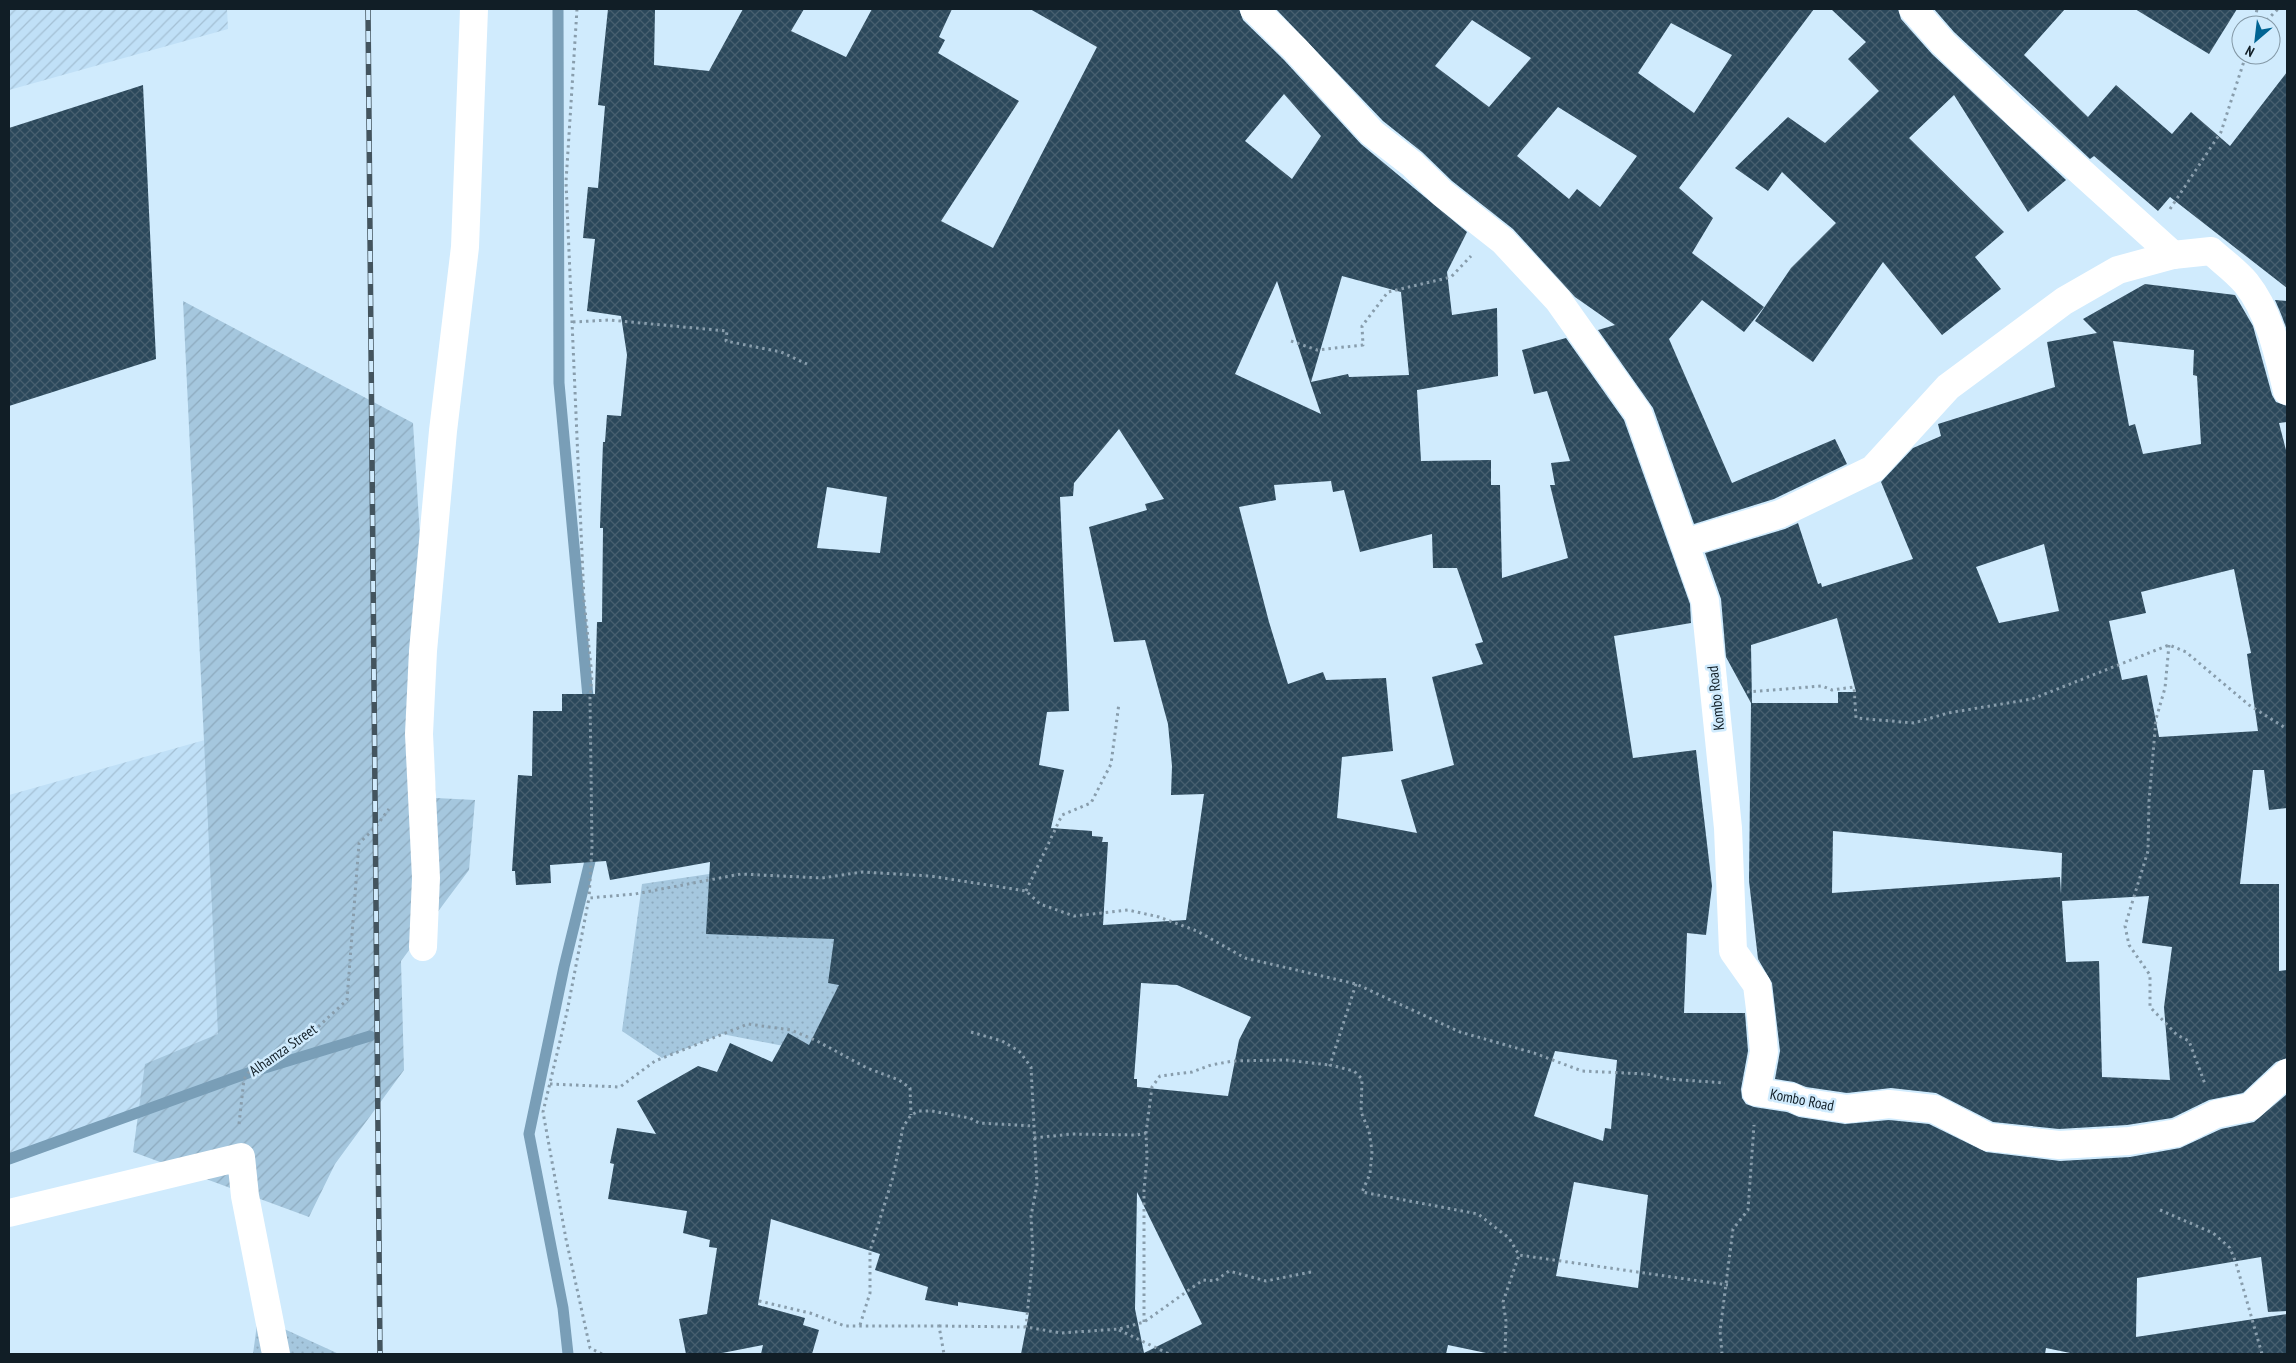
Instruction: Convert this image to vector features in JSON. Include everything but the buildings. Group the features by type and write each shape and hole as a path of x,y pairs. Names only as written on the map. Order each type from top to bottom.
{"street":[{"path":"423,947 426,878 420,734 423,651 443,431 465,247 474,9"},
{"name":"Kombo Road","path":"1254,9 1295,49 1372,133 1412,164 1442,193 1503,241 1558,300 1638,413 1705,601 1717,697 1728,828 1734,951 1757,985 1761,1017 1764,1052 1756,1092 1792,1097 1802,1102 1847,1109 1889,1104 1934,1109 1988,1137 2059,1145 2128,1141 2177,1132 2216,1114 2250,1108 2278,1081"},
{"path":"1913,9 1943,44 2173,255"},
{"path":"1685,544 1780,514 1873,469 1948,387 2064,302 2118,270 2173,255 2211,251 2245,282 2258,300 2267,320 2287,391"},
{"path":"9,1213 240,1157 245,1196 276,1354"}],"path":[{"path":"576,9 566,182 584,600 592,676 590,698 592,847 589,898 543,1112 566,1239 590,1348 602,1354"},
{"path":"2152,236 2221,132 2243,65"},
{"path":"1291,341 1317,350 1363,345 1362,326 1388,292 1452,277 1481,245 1503,241"},
{"path":"573,322 609,320 727,331 726,341 781,352 806,364"},
{"path":"2169,645 2166,688 2156,719 2149,801 2148,851 2126,926 2129,945 2150,975 2150,1007 2177,1035 2189,1041 2216,1114"},
{"path":"1717,697 1766,690 1822,686 1832,690 1854,687 1856,718 1914,723 1948,713 2032,699 2169,645 2186,652 2249,705 2287,728"},
{"path":"1026,891 1062,815 1091,803 1111,764 1119,703"},
{"name":"Alhamza Street","path":"240,1157 239,1123 244,1079 248,1072 318,1027 347,1000 359,843 375,828 395,802"},
{"path":"589,898 635,894 741,874 822,878 862,872 930,876 1026,891 1040,904 1074,916 1128,910 1197,931 1245,958 1356,984 1460,1032 1534,1053 1582,1071 1646,1074 1669,1079 1726,1083 1745,1079 1756,1092 1748,1210 1733,1229 1728,1285 1720,1331 1722,1354"},
{"path":"1330,1065 1356,984"},
{"path":"550,1084 620,1087 655,1061 748,1024 791,1030 817,1041 867,1068 900,1080 910,1088 912,1115"},
{"path":"971,1032 1002,1040 1019,1051 1031,1067 1037,1184 1031,1216 1033,1254 1026,1327"},
{"path":"1144,1322 1144,1190 1148,1158 1146,1133 1152,1087 1160,1076 1192,1072 1211,1065 1234,1061 1286,1060 1330,1065 1354,1071 1362,1078 1361,1112 1369,1131 1372,1151 1370,1174 1362,1192 1478,1214 1509,1238 1519,1255 1503,1302 1506,1321 1505,1354"},
{"path":"860,1325 870,1293 870,1251 893,1177 903,1127 912,1115 919,1111 932,1112 970,1118 979,1123 1034,1126"},
{"path":"1034,1138 1071,1134 1137,1135 1146,1133"},
{"path":"2160,1210 2190,1225 2213,1233 2230,1248 2262,1354"},
{"path":"1519,1255 1728,1285"},
{"path":"759,1301 810,1313 845,1326 1026,1327 1061,1333 1119,1329 1144,1322 1203,1280 1215,1281 1229,1271 1266,1281 1311,1272"},
{"path":"939,1326 944,1354"},
{"path":"1119,1329 1169,1354"}],"shaded area":[{"path":"9,9 227,9 228,29 9,90"},
{"path":"183,301 413,423 436,798 475,800 469,870 401,961 404,1070 335,1164 309,1217 133,1152 145,1064 218,1034"},
{"path":"219,736 232,1091 9,1154 9,795"},
{"path":"736,870 858,920 850,1059 722,1034 662,1058 622,1031 642,884"},
{"path":"258,1317 339,1354 253,1354"}],"waterway":[{"path":"558,9 559,383 589,708"},
{"path":"568,1354 563,1308 529,1134 564,967 591,857 590,849"},
{"path":"9,1159 248,1073 370,1036"}],"railway":[{"path":"368,9 380,1354"}]}
